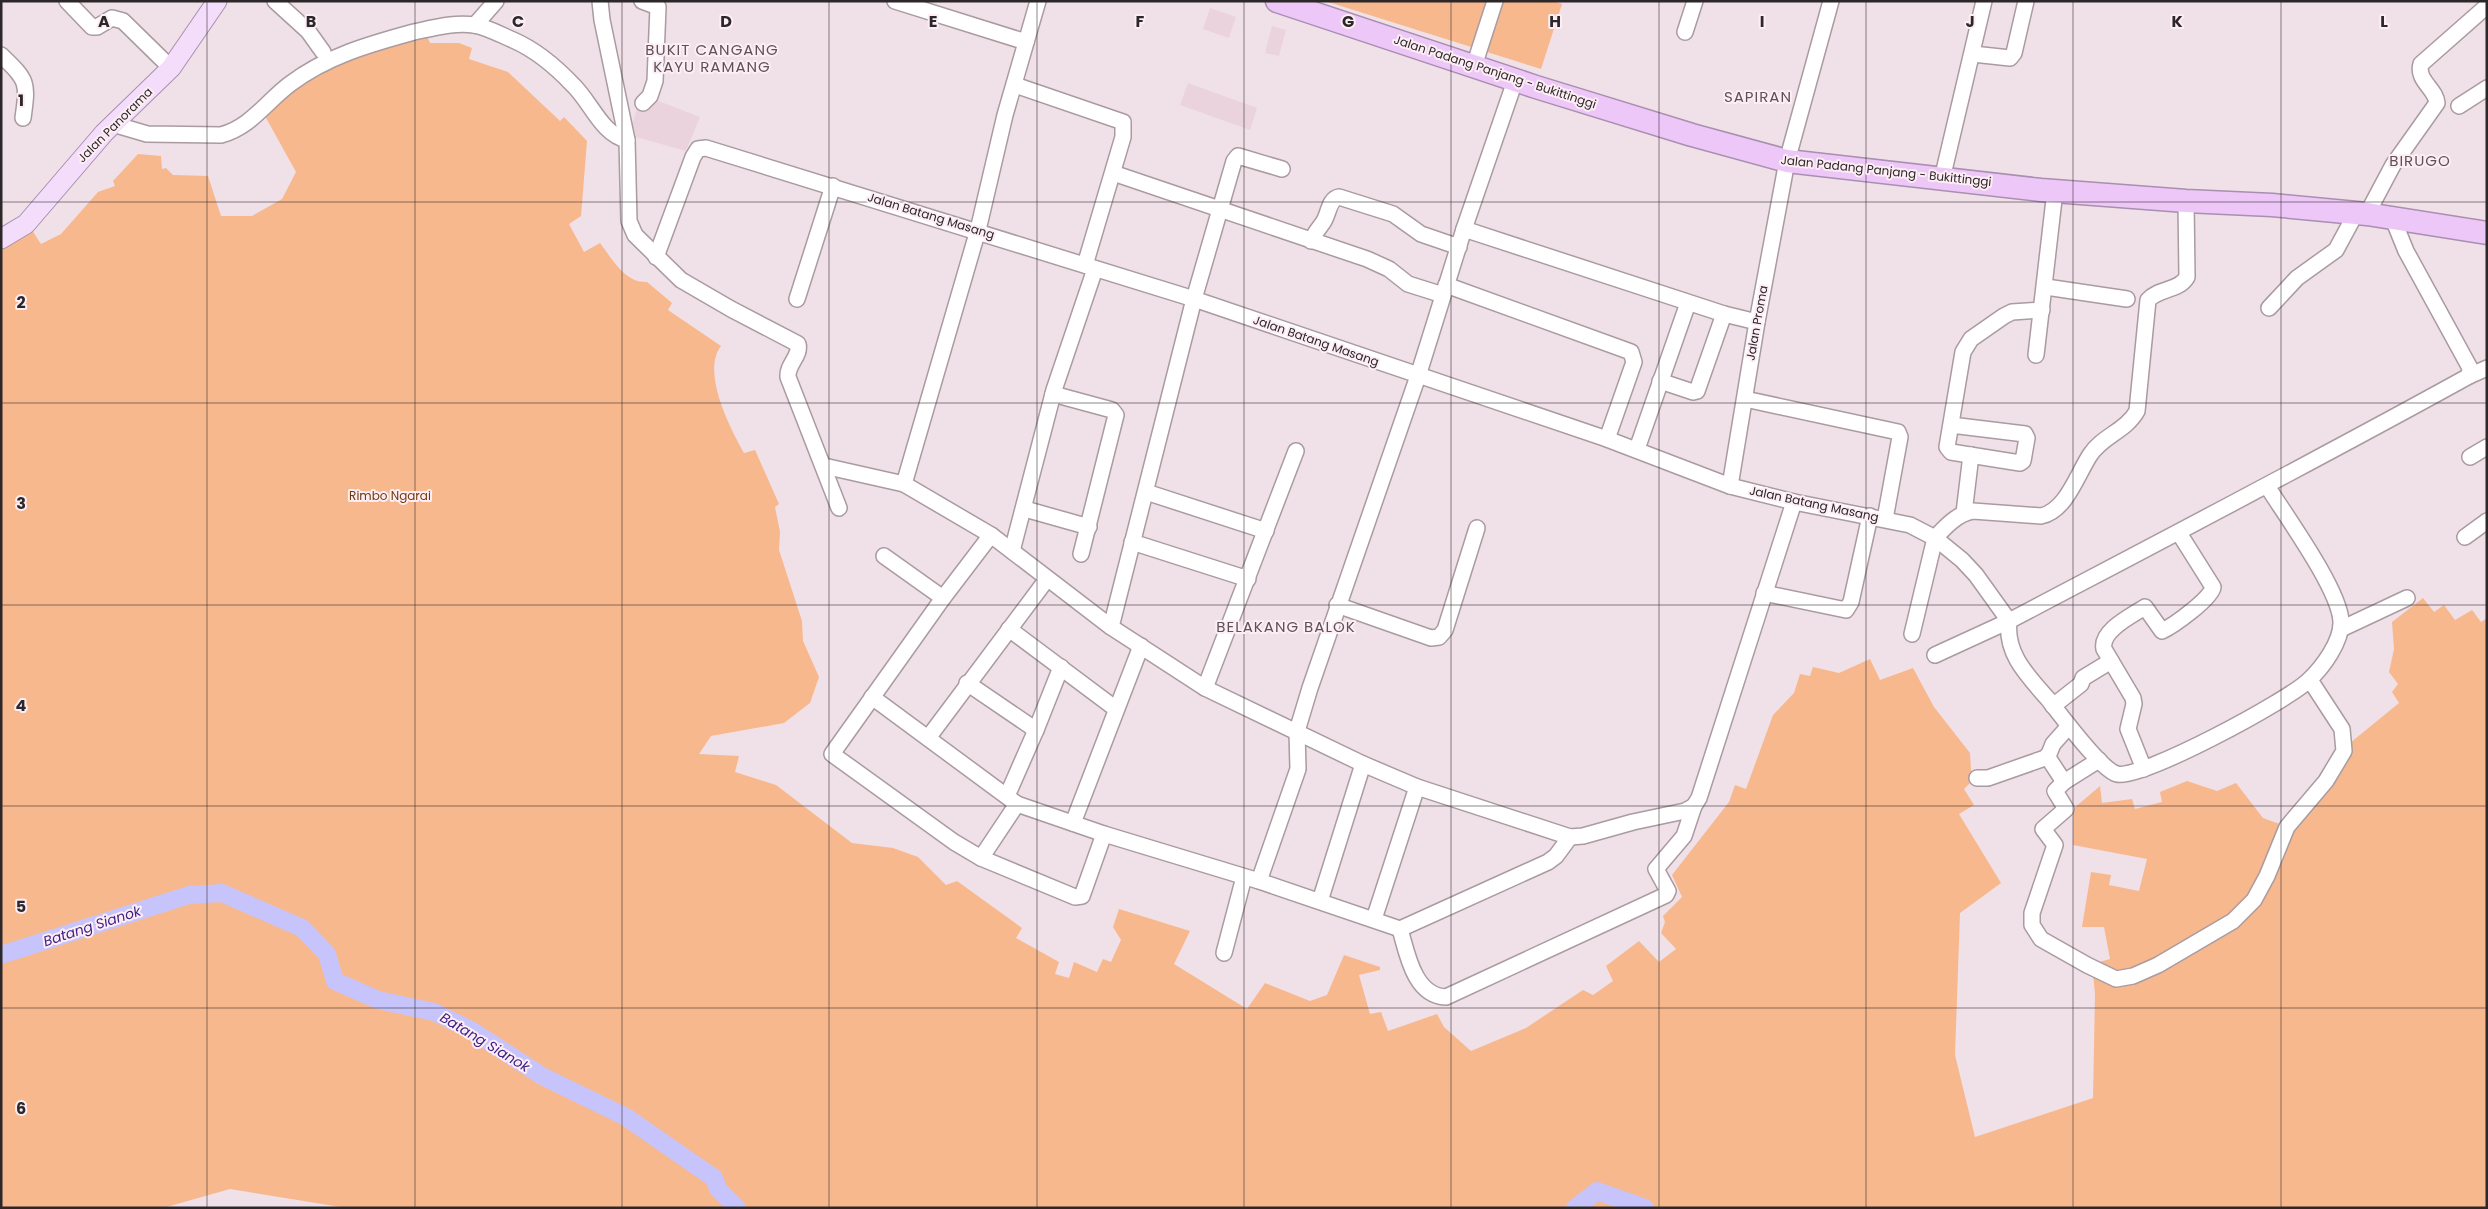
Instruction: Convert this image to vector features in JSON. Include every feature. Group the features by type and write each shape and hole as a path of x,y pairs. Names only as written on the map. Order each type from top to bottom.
{"highway":[{"name":"Jalan Padang Panjang - Bukittinggi","path":"1277,1 1301,5 1516,81 1692,135 1787,161 2055,191 2186,201 2272,205 2362,214 2487,233"}],"main road":[{"name":"Jalan Panorama","path":"1,239 31,219 112,124 171,68 217,1"}],"street":[{"path":"67,1 92,28 112,18 123,21 171,68"},
{"path":"275,1 308,31 323,52"},
{"path":"475,25 496,1"},
{"path":"600,1 602,20 627,140 629,221 634,236 675,275 702,293 798,344 798,352 789,368 788,377 798,407 824,466 839,508"},
{"path":"642,1 658,7 655,81 650,96 643,103"},
{"path":"895,1 1026,42"},
{"path":"904,484 978,230 1005,115 1038,1"},
{"path":"1474,66 1495,1"},
{"path":"1686,32 1695,1"},
{"name":"Jalan Proma","path":"1730,486 1757,322 1787,161 1831,1"},
{"path":"1942,179 1984,1"},
{"path":"1973,54 2010,58 2014,53 2026,1"},
{"path":"2270,308 2298,278 2336,250 2362,214 2393,165 2437,103 2435,96 2421,75 2419,70 2421,64 2487,6"},
{"path":"112,124 154,135 221,135 248,122 276,94 300,76 345,52 424,30 458,24 475,25 530,49 574,85 608,130 618,138 627,140"},
{"path":"1,55 24,80 27,90 24,118"},
{"path":"1259,881 1298,769 1297,731 1337,605 1418,376 1464,229 1516,81"},
{"path":"1012,552 1053,394 1090,267 1123,137 1123,122 1015,85"},
{"path":"2459,106 2487,88"},
{"name":"Jalan Batang Masang","path":"656,257 692,156 698,149 706,148 978,230 1194,299 1607,439 1730,486 1794,502 1910,525 1935,538 1976,575 2009,621"},
{"path":"1111,627 1194,299 1234,162 1238,156 1282,169"},
{"path":"1113,173 1367,259 1389,269 1408,284 1444,290 1632,352 1634,362 1607,439"},
{"path":"797,299 833,186"},
{"path":"2036,355 2046,287 2055,191"},
{"path":"1311,241 1317,228 1323,223 1333,200 1339,197 1393,214 1421,234 1459,247"},
{"path":"1912,634 1935,538 1964,513 1973,510 2048,515 2060,506 2097,446 2134,418 2137,411 2148,300 2157,293 2181,284 2187,277 2186,201"},
{"path":"1935,655 2009,621 2480,375 2470,368 2406,251 2393,219"},
{"path":"1464,229 1688,303 1757,322"},
{"path":"2046,287 2127,299"},
{"path":"1637,450 1688,303"},
{"path":"1951,425 2026,436 2024,459 2020,462 1948,450 1951,425 1963,352 1967,343 2008,314 2042,310"},
{"path":"1660,381 1693,392 1697,391 1724,314"},
{"path":"1053,394 1112,410 1116,415 1081,554"},
{"path":"1745,399 1898,432 1900,438 1851,602 1846,610 1764,593"},
{"path":"2470,457 2487,447"},
{"path":"1206,688 1296,451"},
{"path":"1964,513 1971,455"},
{"path":"824,466 904,484 991,535 1111,627 1206,688 1363,764 1416,787 1570,838 1685,811 1694,806"},
{"path":"2009,621 2007,636 2016,658 2053,706 2111,772 2118,774 2144,768 2193,747 2297,690 2310,680 2335,644 2341,629 2339,607 2332,591 2267,486"},
{"path":"1146,492 1266,531"},
{"path":"1400,928 1415,975 1430,994 1436,997 1446,997 1666,895 1668,891 1656,869 1684,836 1694,806 1699,798 1794,502"},
{"path":"1024,510 1089,527"},
{"path":"2465,537 2487,521"},
{"path":"1337,605 1431,638 1439,637 1445,630 1477,528"},
{"path":"2144,768 2128,730 2134,704 2133,698 2104,649 2103,639 2143,608 2147,608 2162,631 2180,620 2212,592 2212,587 2179,533"},
{"path":"991,535 943,598 832,754 941,833 981,858 1079,898 1082,896 1104,834"},
{"path":"1132,542 1248,579"},
{"path":"884,556 943,598"},
{"path":"928,738 967,683 1047,579"},
{"path":"2341,629 2407,598"},
{"path":"1009,628 1116,709"},
{"path":"1073,823 1141,646"},
{"path":"2053,706 2081,684 2082,678 2111,661"},
{"path":"981,858 1012,800 1036,730 1061,667"},
{"path":"2099,760 2064,782 2055,791 2066,809 2043,829 2055,845 2032,913 2032,925 2041,939 2116,979 2133,976 2158,965 2233,921 2254,900 2268,876 2287,827 2326,780 2344,751 2342,729 2310,680"},
{"path":"967,683 1036,730"},
{"path":"872,697 1012,800 1104,834 1259,881 1400,928 1548,862 1556,856 1570,838"},
{"path":"1977,778 1988,778 2047,756 2053,744 2070,726"},
{"path":"2047,756 2064,782"},
{"path":"1320,901 1363,764"},
{"path":"1374,919 1416,787"},
{"path":"1224,953 1244,877"}],"shaded area":[{"path":"1210,8 1236,17 1229,38 1203,29"},
{"path":"1272,26 1286,30 1279,56 1265,53"},
{"path":"1188,83 1257,108 1250,130 1180,105"},
{"path":"640,98 651,98 700,117 686,151 629,135"}],"green space":[{"path":"1325,1 1553,1 1562,4 1541,69"},
{"name":"Rimbo Ngarai","path":"425,31 430,43 459,43 472,48 469,59 508,72 560,121 564,117 587,141 581,216 569,224 584,252 600,243 626,275 632,279 647,282 672,303 668,310 721,346 716,357 714,370 720,400 725,415 744,453 755,450 779,504 775,507 780,532 779,550 802,621 803,641 819,677 810,703 784,723 711,736 699,754 739,756 735,772 776,785 852,843 893,848 918,857 946,885 957,881 1022,928 1016,938 1059,962 1055,974 1069,978 1074,962 1097,972 1103,959 1111,962 1121,940 1113,927 1119,909 1190,931 1174,964 1247,1009 1265,983 1310,1001 1327,995 1344,955 1380,967 1380,970 1359,975 1370,1014 1381,1012 1388,1031 1437,1014 1444,1027 1471,1051 1526,1028 1583,990 1593,995 1613,981 1606,966 1639,941 1659,962 1676,949 1661,933 1665,922 1663,916 1682,897 1672,875 1729,802 1735,785 1746,789 1773,715 1794,693 1800,674 1810,676 1813,667 1839,673 1870,659 1880,680 1913,668 1934,707 1970,753 1971,770 1975,778 1964,789 1974,805 1959,814 2001,883 1960,913 1955,1055 1975,1137 2093,1098 2095,994 2092,964 2110,959 2104,927 2082,927 2091,872 2111,875 2109,885 2139,891 2147,859 2073,845 2073,809 2100,786 2102,803 2132,799 2135,809 2162,802 2160,792 2187,781 2217,791 2236,783 2263,818 2285,826 2350,743 2399,703 2392,692 2398,684 2389,672 2394,649 2392,622 2423,598 2434,612 2444,605 2455,620 2472,610 2481,622 2487,618 2487,1208 347,1208 230,1189 163,1208 1,1208 1,239 28,224 41,244 61,234 98,192 115,186 113,181 138,154 161,156 162,169 166,168 173,175 208,176 221,216 252,216 282,199 296,172 260,107 278,87"}],"waterway":[{"name":"Batang Sianok","path":"1,955 189,895 222,893 302,928 327,954 335,981 378,1000 434,1012 471,1030 542,1076 626,1117 714,1178 718,1189 737,1208"},
{"path":"1575,1208 1597,1191 1645,1208"}],"district":[{"name":"BUKIT CANGANG KAYU RAMANG","path":"712,58"},
{"name":"SAPIRAN","path":"1758,97"},
{"name":"BIRUGO","path":"2420,161"},
{"name":"BELAKANG BALOK","path":"1286,627"}]}
